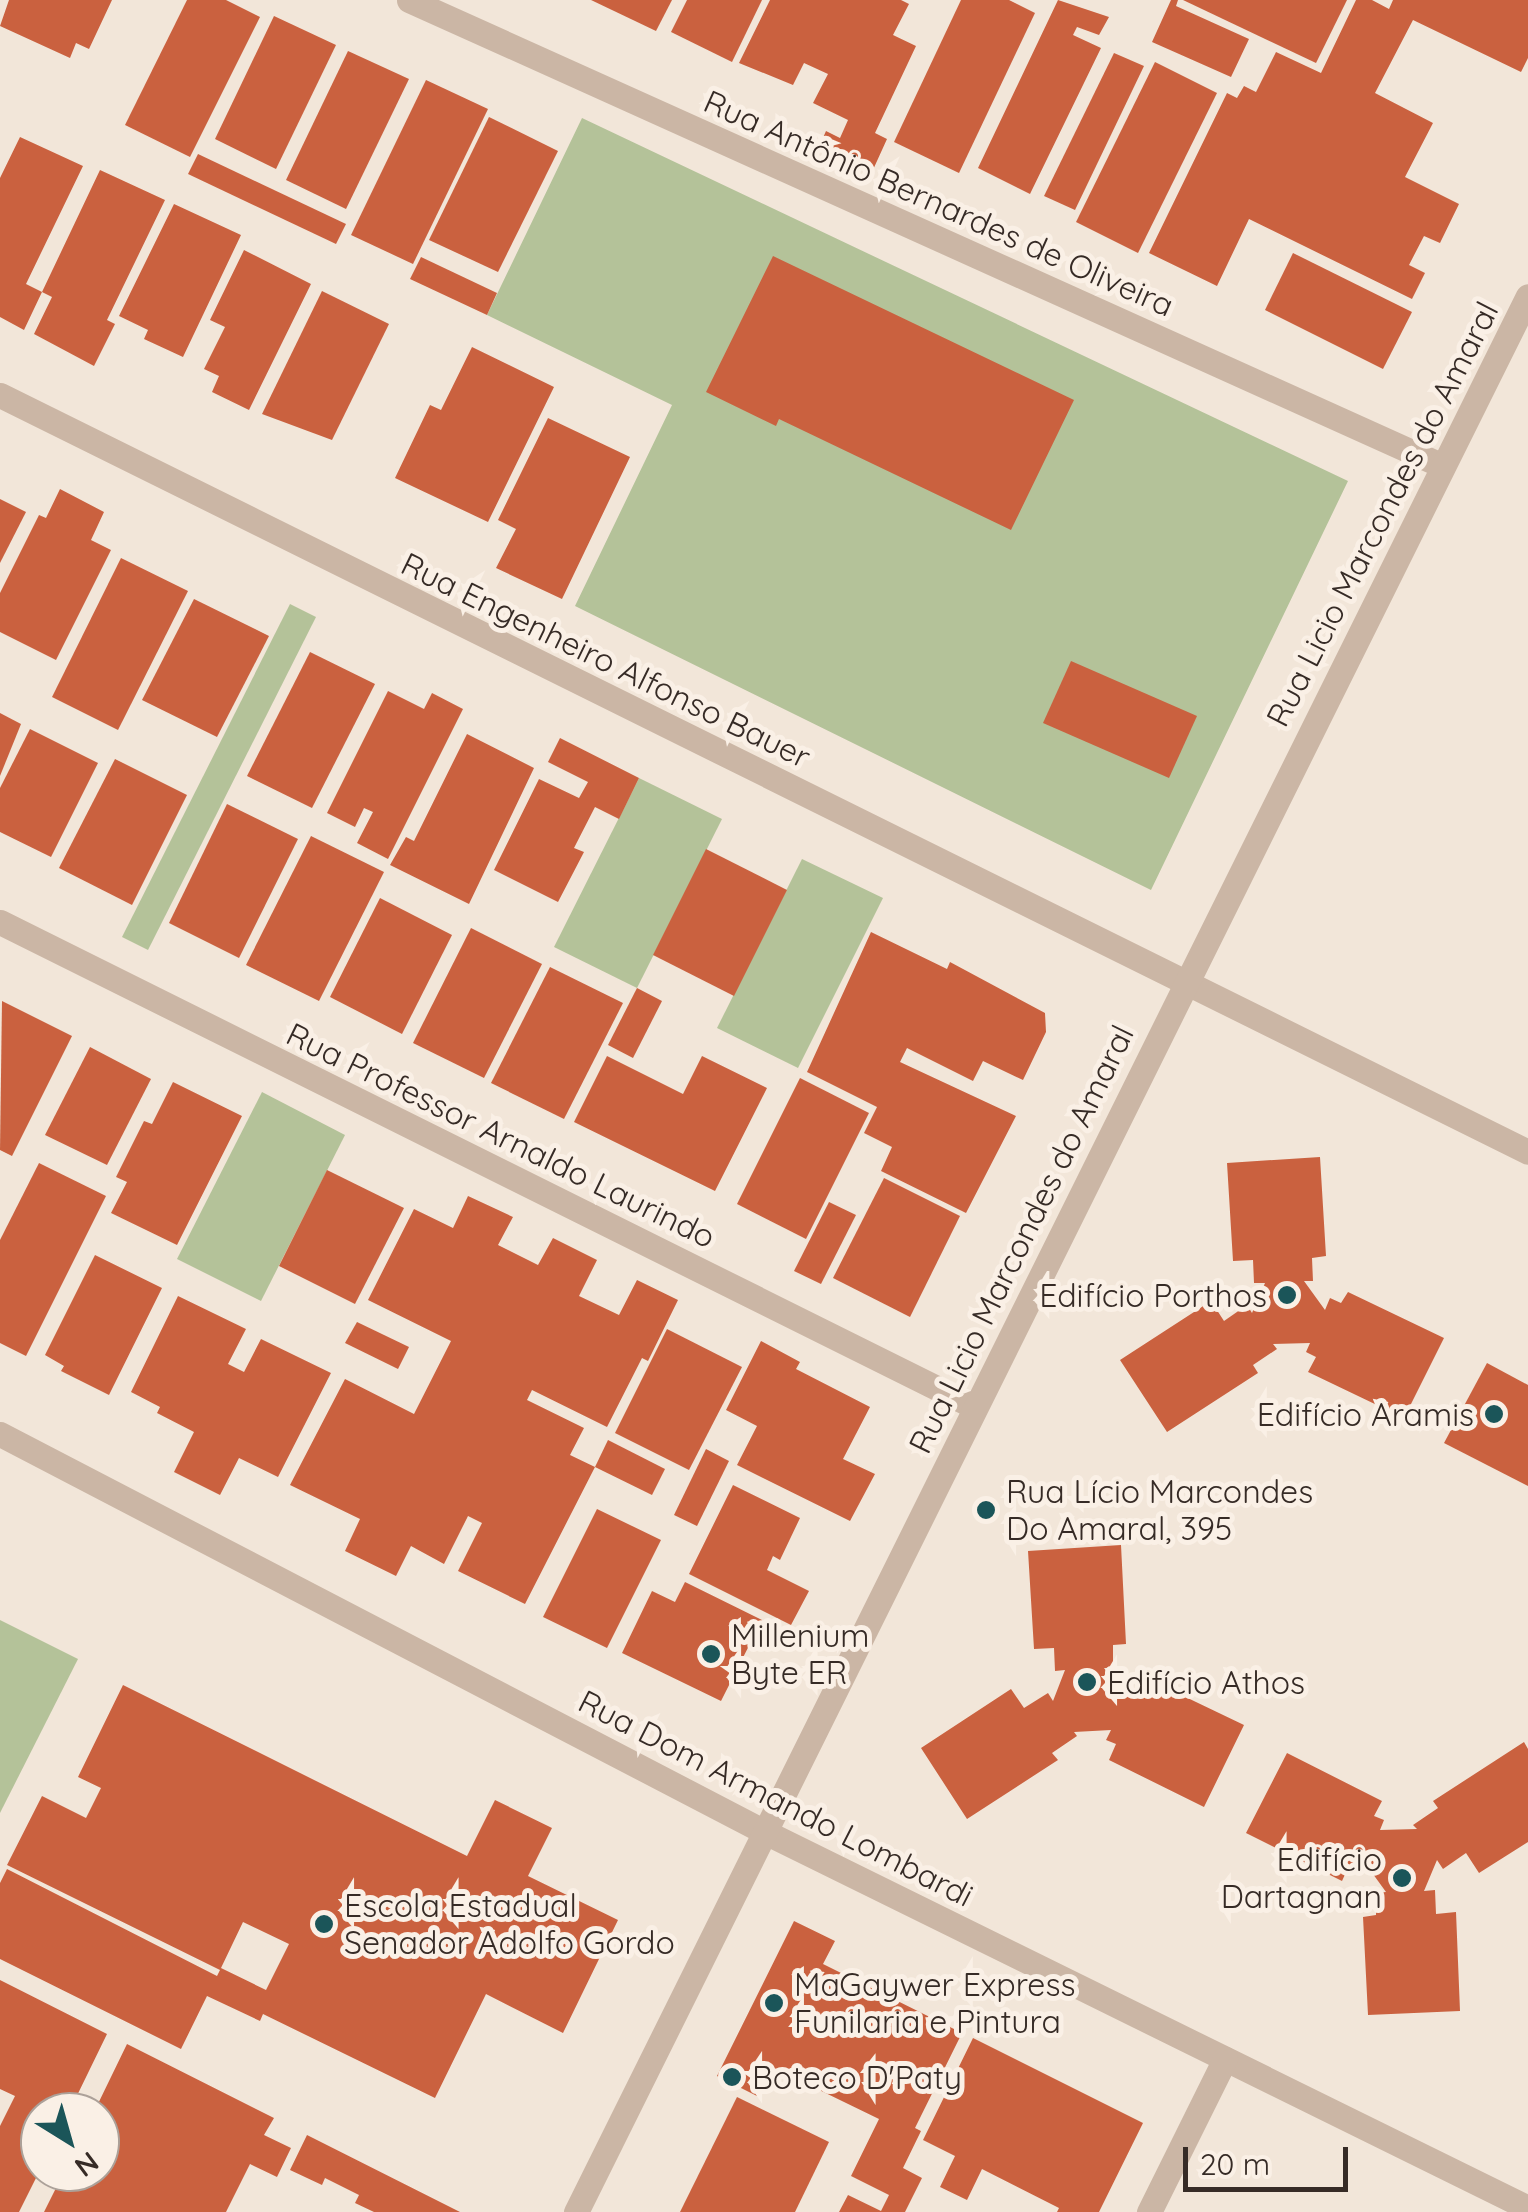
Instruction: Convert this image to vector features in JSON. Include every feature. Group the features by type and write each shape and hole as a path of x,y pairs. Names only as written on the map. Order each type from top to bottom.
{"street":[{"name":"Rua Antônio Bernardes de Oliveira","path":"409,0 1442,465"},
{"name":"Rua Licio Marcondes do Amaral","path":"576,2212 973,1406 1528,296"},
{"name":"Rua Engenheiro Alfonso Bauer","path":"0,395 1528,1152"},
{"name":"Rua Professor Arnaldo Laurindo","path":"0,922 973,1406"},
{"name":"Rua Dom Armando Lombardi","path":"0,1434 765,1832 1528,2208"},
{"path":"1149,2212 1225,2059"}],"green space":[{"path":"582,118 1348,481 1151,890 575,606 672,405 487,315"},
{"path":"290,604 316,617 148,950 122,937"},
{"path":"639,778 722,819 637,988 554,947"},
{"path":"802,859 883,898 798,1068 717,1028"},
{"path":"262,1092 345,1135 261,1301 177,1259"},
{"path":"0,1620 78,1659 0,1813"}],"building":[{"path":"9,0 112,0 89,49 76,43 70,58 0,26"},
{"path":"187,0 226,0 260,17 190,157 125,125"},
{"path":"591,0 672,0 656,31"},
{"path":"687,0 762,0 732,62 671,32"},
{"path":"770,0 901,0 909,4 893,35 916,46 875,133 887,139 872,172 819,147 826,131 840,138 848,120 813,103 828,74 804,63 793,85 739,63"},
{"path":"961,0 1009,0 1035,13 959,173 894,142"},
{"path":"1058,0 1109,17 1099,35 1077,27 1073,35 1101,48 1030,194 978,168"},
{"path":"1171,0 1178,0 1176,6 1249,39 1231,77 1152,42"},
{"path":"1183,0 1347,0 1316,63"},
{"path":"1356,0 1372,0 1389,9 1393,0 1528,0 1528,58 1521,72 1413,20 1375,93 1433,123 1405,177 1459,204 1440,243 1424,236 1409,265 1425,273 1412,299 1249,219 1217,286 1149,253 1227,93 1237,98 1244,86 1256,92 1276,52 1321,73"},
{"path":"274,16 336,45 276,169 215,139"},
{"path":"348,51 409,79 346,209 286,180"},
{"path":"1114,53 1144,66 1075,210 1044,196"},
{"path":"1155,62 1217,93 1138,253 1076,222"},
{"path":"426,80 488,109 413,264 351,235"},
{"path":"489,117 558,151 498,272 429,240"},
{"path":"20,137 83,166 26,284 42,292 24,330 0,317 0,178"},
{"path":"198,154 346,224 336,244 188,174"},
{"path":"100,170 165,200 107,320 115,324 94,366 34,334 52,297 42,292"},
{"path":"174,204 241,235 183,357 144,339 148,330 119,316"},
{"path":"244,250 311,284 249,410 212,392 219,376 204,369 225,327 210,320"},
{"path":"1293,253 1412,312 1383,369 1265,310"},
{"path":"773,256 1074,400 1011,530 779,419 776,426 706,392"},
{"path":"421,257 497,293 487,315 410,279"},
{"path":"322,291 389,324 332,440 262,414"},
{"path":"472,347 554,387 488,522 395,478 430,405 441,410"},
{"path":"548,418 630,457 562,599 496,568 516,529 498,520"},
{"path":"60,489 104,512 91,540 111,550 56,660 0,632 0,593 39,515 46,518"},
{"path":"0,499 26,512 0,563"},
{"path":"121,558 188,591 118,730 52,697"},
{"path":"194,599 269,636 217,737 142,700"},
{"path":"310,652 375,684 312,808 247,776"},
{"path":"1071,661 1197,716 1169,778 1043,723"},
{"path":"388,691 424,709 432,693 463,709 388,859 357,843 373,812 364,808 355,827 327,813"},
{"path":"0,713 21,724 0,776"},
{"path":"30,729 98,763 51,857 0,832 0,788"},
{"path":"467,734 534,768 469,904 390,865 406,837 414,841"},
{"path":"560,738 639,778 619,819 595,807 574,848 584,852 558,902 494,870 539,779 579,798 588,782 548,762"},
{"path":"115,759 187,795 132,905 59,868"},
{"path":"227,804 298,839 239,958 169,923"},
{"path":"311,836 384,872 319,1001 246,965"},
{"path":"706,849 787,890 734,996 653,955"},
{"path":"380,898 452,935 402,1034 330,997"},
{"path":"471,928 542,964 484,1078 413,1043"},
{"path":"871,932 947,969 950,962 1045,1013 1046,1032 1023,1080 983,1061 973,1081 907,1048 900,1062 1016,1116 966,1213 881,1171 892,1147 864,1133 877,1107 807,1072"},
{"path":"550,967 623,1003 564,1119 491,1083"},
{"path":"637,988 662,1001 633,1058 608,1045"},
{"path":"2,1001 72,1036 12,1156 0,1150"},
{"path":"90,1047 151,1079 107,1165 45,1135"},
{"path":"607,1056 683,1094 702,1056 767,1088 715,1191 574,1122"},
{"path":"800,1078 869,1113 806,1239 737,1204"},
{"path":"173,1082 242,1116 177,1245 111,1213 127,1182 116,1177 144,1121 152,1124"},
{"name":"Edifício Porthos","path":"1320,1157 1326,1256 1312,1258 1313,1281 1304,1281 1325,1310 1330,1298 1341,1303 1348,1292 1444,1338 1404,1418 1308,1372 1316,1357 1306,1352 1310,1343 1273,1344 1277,1349 1253,1365 1258,1373 1167,1432 1120,1360 1211,1301 1224,1321 1247,1305 1252,1313 1265,1283 1254,1283 1253,1260 1233,1261 1227,1163"},
{"path":"39,1163 106,1196 26,1356 0,1343 0,1240"},
{"path":"327,1170 404,1208 355,1304 279,1266"},
{"path":"884,1178 960,1216 910,1317 833,1278"},
{"path":"468,1196 513,1217 498,1245 538,1265 553,1238 597,1260 579,1296 619,1315 637,1280 678,1300 648,1361 642,1358 607,1427 532,1390 527,1400 584,1428 570,1455 595,1467 525,1604 458,1571 482,1523 468,1516 444,1564 411,1546 396,1576 345,1551 360,1519 290,1485 345,1379 414,1414 451,1341 368,1300 414,1209 453,1228"},
{"path":"829,1202 856,1215 821,1284 794,1271"},
{"path":"95,1255 162,1288 109,1395 61,1371 64,1366 45,1355"},
{"path":"178,1296 246,1329 228,1364 244,1372 261,1339 331,1373 278,1477 239,1458 220,1495 174,1472 194,1432 157,1413 160,1407 131,1392"},
{"path":"357,1322 409,1347 398,1369 345,1343"},
{"path":"667,1329 742,1367 689,1470 615,1433"},
{"path":"761,1341 800,1362 796,1369 870,1407 843,1459 875,1474 850,1521 737,1465 757,1426 726,1410"},
{"name":"Edifício Aramis","path":"1487,1363 1528,1385 1528,1486 1444,1443"},
{"path":"608,1440 665,1469 652,1495 595,1467"},
{"path":"706,1449 729,1461 697,1526 674,1515"},
{"path":"733,1485 800,1518 780,1560 773,1556 767,1570 809,1591 791,1625 689,1574"},
{"path":"597,1509 661,1540 607,1648 543,1617"},
{"name":"Edifício Athos","path":"1121,1545 1126,1644 1113,1645 1113,1668 1104,1668 1125,1697 1131,1686 1142,1691 1148,1679 1244,1725 1204,1807 1109,1760 1116,1744 1106,1740 1111,1730 1074,1732 1077,1736 1052,1753 1058,1760 967,1819 921,1748 1011,1689 1024,1708 1048,1693 1053,1701 1065,1670 1055,1671 1054,1648 1034,1649 1028,1551"},
{"path":"685,1582 762,1620 721,1701 622,1653 652,1591 675,1602"},
{"path":"123,1685 467,1856 495,1800 552,1828 528,1876 618,1920 563,2033 486,1994 435,2098 263,2014 260,2021 207,1996 181,2049 0,1959 0,1883 7,1869 217,1976 220,1970 7,1865 42,1796 86,1818 101,1788 78,1777","holes":["243,1922 289,1944 266,1990 221,1968"]},
{"name":"Edifício Dartagnan","path":"1524,1742 1528,1749 1528,1842 1479,1873 1466,1853 1443,1869 1437,1860 1424,1891 1435,1890 1436,1914 1456,1912 1460,2011 1368,2015 1363,1917 1376,1915 1376,1893 1386,1892 1365,1863 1359,1875 1347,1870 1342,1881 1246,1833 1287,1753 1382,1801 1374,1816 1384,1820 1380,1830 1417,1829 1413,1825 1438,1808 1433,1801"},
{"path":"794,1921 835,1941 823,1964 962,2033 915,2128 921,2131 903,2168 922,2178 905,2212 839,2212 848,2195 881,2211 889,2195 851,2176 879,2119 772,2067 757,2096 717,2076"},
{"path":"0,1980 107,2034 79,2092 20,2092 20,2192 29,2192 19,2212 0,2212 0,2126 15,2096 0,2089"},
{"path":"973,2038 1143,2123 1099,2212 1057,2212 1059,2208 982,2169 967,2200 940,2187 955,2156 923,2140"},
{"path":"127,2044 274,2118 264,2135 291,2148 277,2177 250,2164 226,2212 44,2212 54,2192 120,2192 120,2092 104,2092"},
{"path":"737,2097 829,2142 795,2212 680,2212"},
{"path":"307,2135 460,2212 374,2212 355,2203 359,2195 325,2178 322,2185 290,2170"}],"place":[{"name":"Edifício Porthos","path":"1287,1295"},
{"name":"Edifício Aramis","path":"1494,1414"},
{"name":"Rua Lício Marcondes Do Amaral, 395","path":"986,1510"},
{"name":"Millenium Byte ER","path":"711,1654"},
{"name":"Edifício Athos","path":"1087,1682"},
{"name":"Edifício Dartagnan","path":"1402,1878"},
{"name":"Escola Estadual Senador Adolfo Gordo","path":"324,1924"},
{"name":"MaGaywer Express Funilaria e Pintura","path":"774,2003"},
{"name":"Boteco D'Paty","path":"732,2077"}]}
